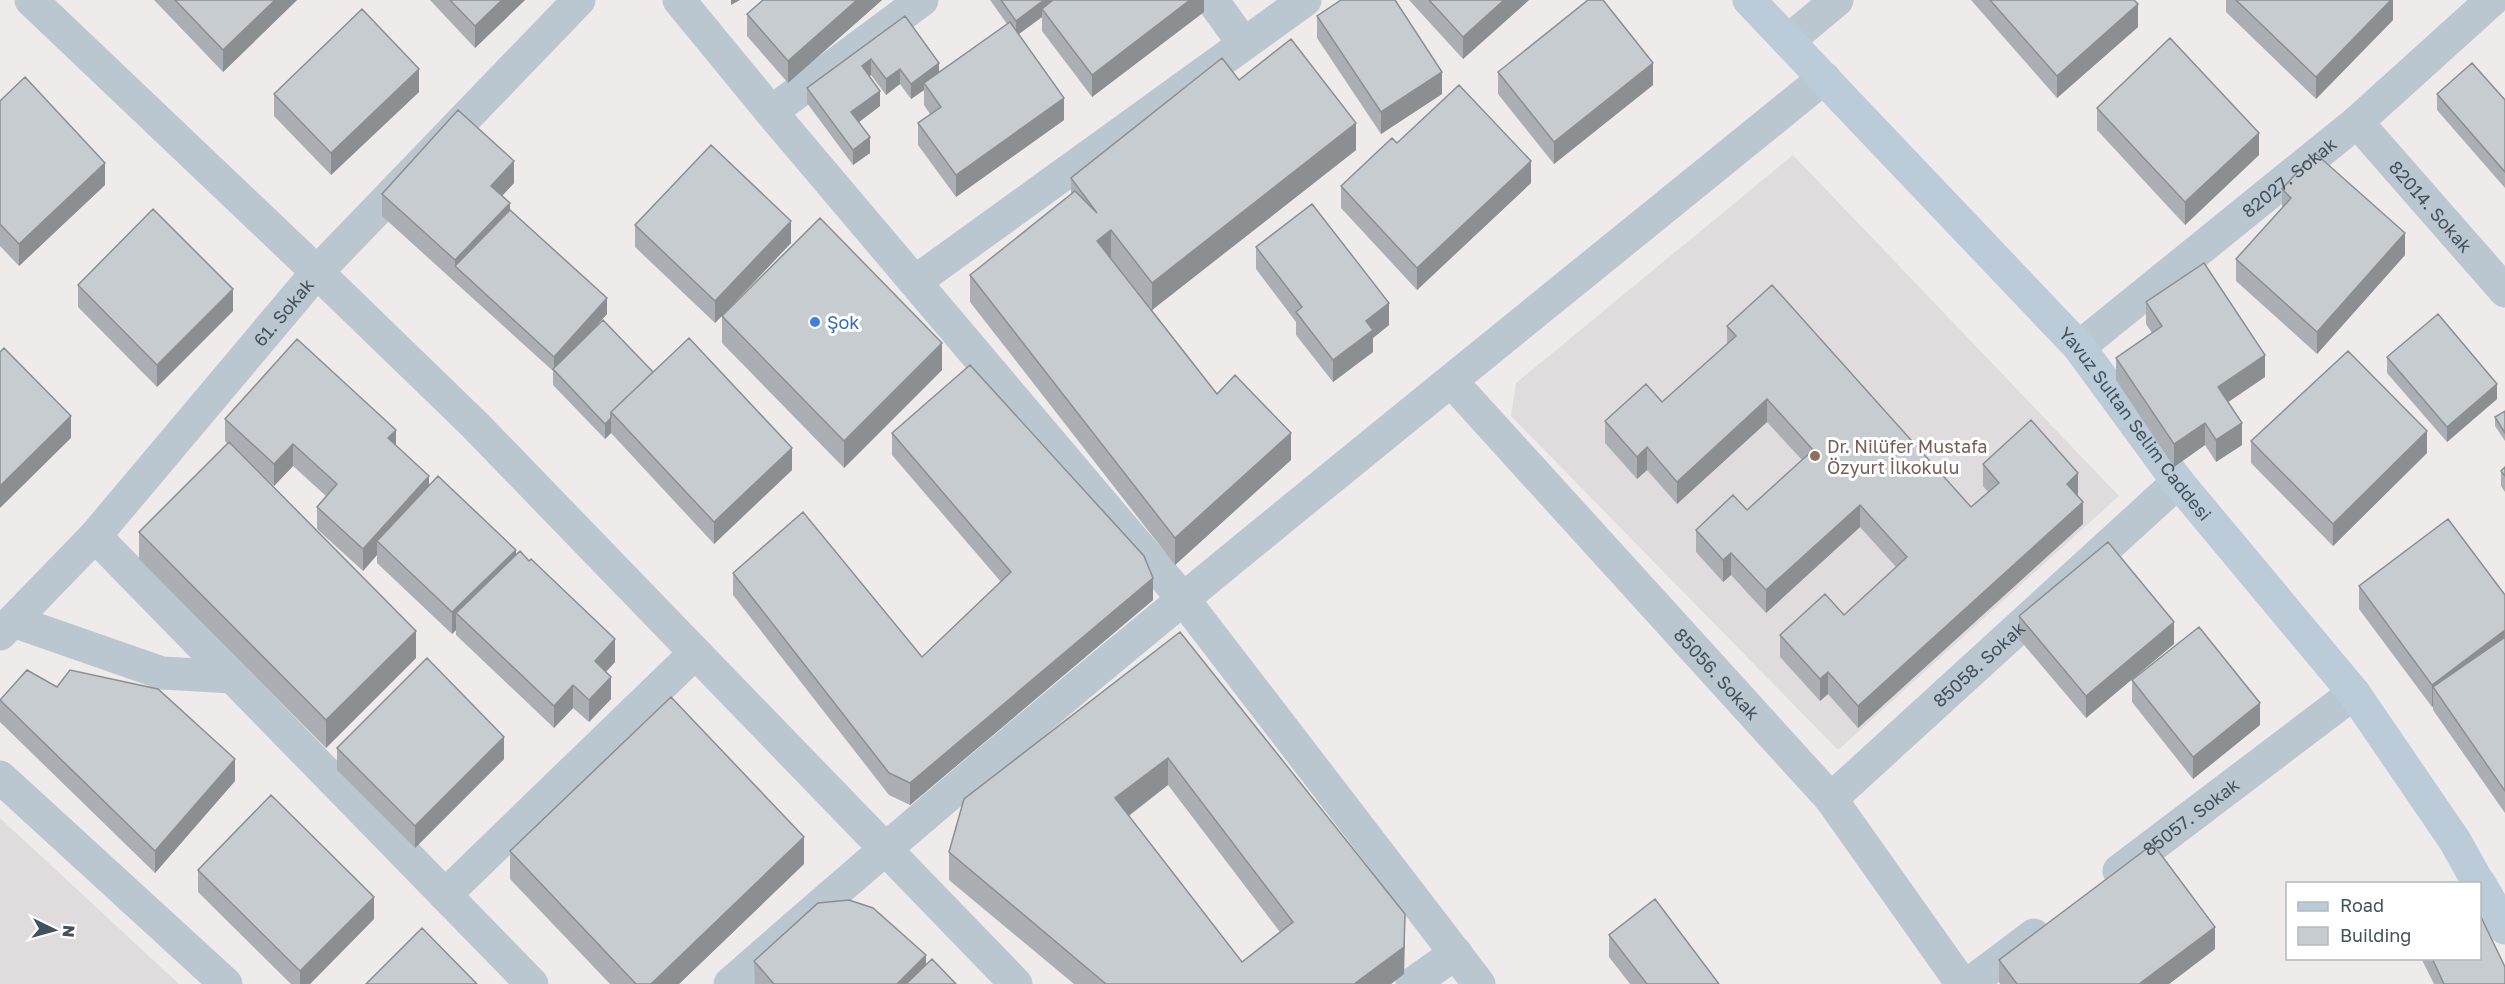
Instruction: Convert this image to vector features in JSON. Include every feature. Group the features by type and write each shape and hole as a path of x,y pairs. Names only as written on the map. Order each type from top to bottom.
{"street":[{"path":"31,0 475,425 694,654 1016,984"},
{"name":"61. Sokak","path":"6,628 95,536 317,272 579,0"},
{"path":"679,0 1184,600 1479,984"},
{"path":"771,112 922,0"},
{"path":"1212,0 1244,44"},
{"path":"916,281 1305,0"},
{"name":"Yavuz Sultan Selim Caddesi","path":"1749,0 2079,347 2178,482 2354,693 2455,841 2478,882"},
{"path":"1788,41 1837,0"},
{"name":"82027. Sokak","path":"2079,347 2357,122 2492,0"},
{"path":"730,984 883,849 1184,600 1824,78"},
{"name":"82014. Sokak","path":"2357,122 2505,291"},
{"name":"85056. Sokak","path":"1452,382 1831,799 1962,984"},
{"name":"85058. Sokak","path":"1831,799 2178,482"},
{"path":"95,536 532,984"},
{"path":"6,628 162,673 233,677"},
{"path":"445,895 694,654"},
{"name":"85057. Sokak","path":"2091,892 2354,693"},
{"path":"0,777 226,984"},
{"name":"Yavuz Sultan Selim Caddesi","path":"2481,887 2505,928"},
{"path":"1969,984 2054,920"},
{"path":"1412,984 1456,953"}],"shaded area":[{"name":"Dr. Nilüfer Mustafa Özyurt İlkokulu","path":"1793,155 2119,496 1838,750 1511,416 1516,383"},
{"path":"0,818 179,984 0,984"}],"building":[{"path":"175,0 275,0 223,50"},
{"path":"450,0 502,0 475,26"},
{"path":"763,0 857,0 788,61 747,14"},
{"path":"1001,0 1044,0 1016,21"},
{"path":"1053,0 1190,0 1092,75 1042,9"},
{"path":"1341,0 1395,0 1442,72 1381,112 1317,16"},
{"path":"1429,0 1504,0 1463,37"},
{"path":"1588,0 1603,0 1653,63 1554,142 1498,72"},
{"path":"1990,0 2134,0 2138,4 2057,76"},
{"path":"2236,0 2391,0 2316,77"},
{"path":"362,9 419,69 331,153 274,94"},
{"path":"905,16 939,63 911,84 900,69 886,79 871,59 862,66 880,91 851,112 870,137 853,150 807,88"},
{"path":"1010,22 1064,98 956,175 918,123 941,107 924,83"},
{"path":"2170,38 2259,133 2185,202 2097,108"},
{"path":"1291,39 1356,123 1152,283 1111,230 1097,241 1217,394 1235,375 1291,433 1175,538 970,275 1075,191 1097,213 1071,178 1222,58 1239,80"},
{"path":"2472,63 2505,100 2505,172 2437,94"},
{"path":"25,77 105,163 19,244 0,224 0,101"},
{"path":"1459,85 1531,161 1417,268 1341,186 1392,138 1397,143"},
{"path":"458,110 514,161 491,186 510,203 455,260 382,194"},
{"path":"711,145 791,221 715,301 635,225"},
{"path":"2315,153 2405,233 2317,332 2236,259 2291,198 2282,189"},
{"path":"1312,204 1389,303 1366,321 1373,330 1333,360 1296,312 1302,307 1256,247"},
{"path":"153,209 233,289 157,365 78,285"},
{"path":"510,210 607,298 554,357 455,266"},
{"path":"820,218 942,343 844,441 722,316"},
{"path":"2204,263 2265,355 2218,387 2242,423 2216,440 2205,423 2174,444 2116,358 2162,326 2146,302"},
{"path":"1772,285 1971,507 1999,483 1983,464 2031,420 2078,473 2067,484 2083,502 1858,706 1828,672 1820,679 1780,635 1825,594 1844,615 1907,557 1860,505 1766,590 1731,553 1723,560 1696,530 1733,495 1747,510 1813,450 1767,399 1677,482 1647,447 1637,457 1605,421 1646,384 1662,402 1736,336 1727,326"},
{"path":"2438,314 2497,384 2447,427 2387,357"},
{"path":"603,320 653,372 611,412 611,418 605,424 553,369"},
{"path":"689,338 792,448 714,522 611,412"},
{"path":"297,339 396,430 388,438 429,476 363,549 317,507 337,484 293,444 274,464 225,419"},
{"path":"4,348 71,416 0,486 0,352"},
{"path":"2348,351 2427,431 2333,524 2251,441"},
{"path":"970,365 1144,556 1153,578 910,783 889,773 733,573 803,512 922,657 1011,572 892,433"},
{"path":"2505,411 2505,433 2495,417"},
{"path":"229,442 416,631 326,720 139,532"},
{"path":"438,476 516,550 452,612 377,541"},
{"path":"2448,519 2505,595 2505,630 2432,685 2359,586"},
{"path":"2108,542 2174,622 2086,696 2019,616"},
{"path":"520,551 615,639 595,661 611,677 589,700 573,685 554,706 456,613"},
{"path":"2199,627 2260,703 2193,757 2132,680"},
{"path":"1180,632 1405,914 1404,947 1354,984 1106,984 949,852 964,799","holes":["1168,758 1293,922 1242,962 1115,798"]},
{"path":"2505,637 2505,791 2433,687"},
{"path":"427,658 504,737 415,826 337,748"},
{"path":"27,670 57,687 70,670 158,689 235,759 155,851 0,700"},
{"path":"671,697 804,837 651,984 636,984 510,851"},
{"path":"271,795 374,897 300,971 198,870"},
{"path":"2153,844 2215,927 2139,984 2017,984 1999,960"},
{"path":"1655,899 1719,984 1647,984 1609,935"},
{"path":"849,900 873,908 926,955 897,984 774,984 754,961 818,903"},
{"path":"2481,917 2505,967 2505,984 2444,984 2433,960 2481,960"},
{"path":"422,928 477,984 366,984"},
{"path":"932,959 956,984 906,984"}],"place":[{"name":"Şok","path":"815,322"},
{"name":"Dr. Nilüfer Mustafa Özyurt İlkokulu","path":"1815,456"}]}
